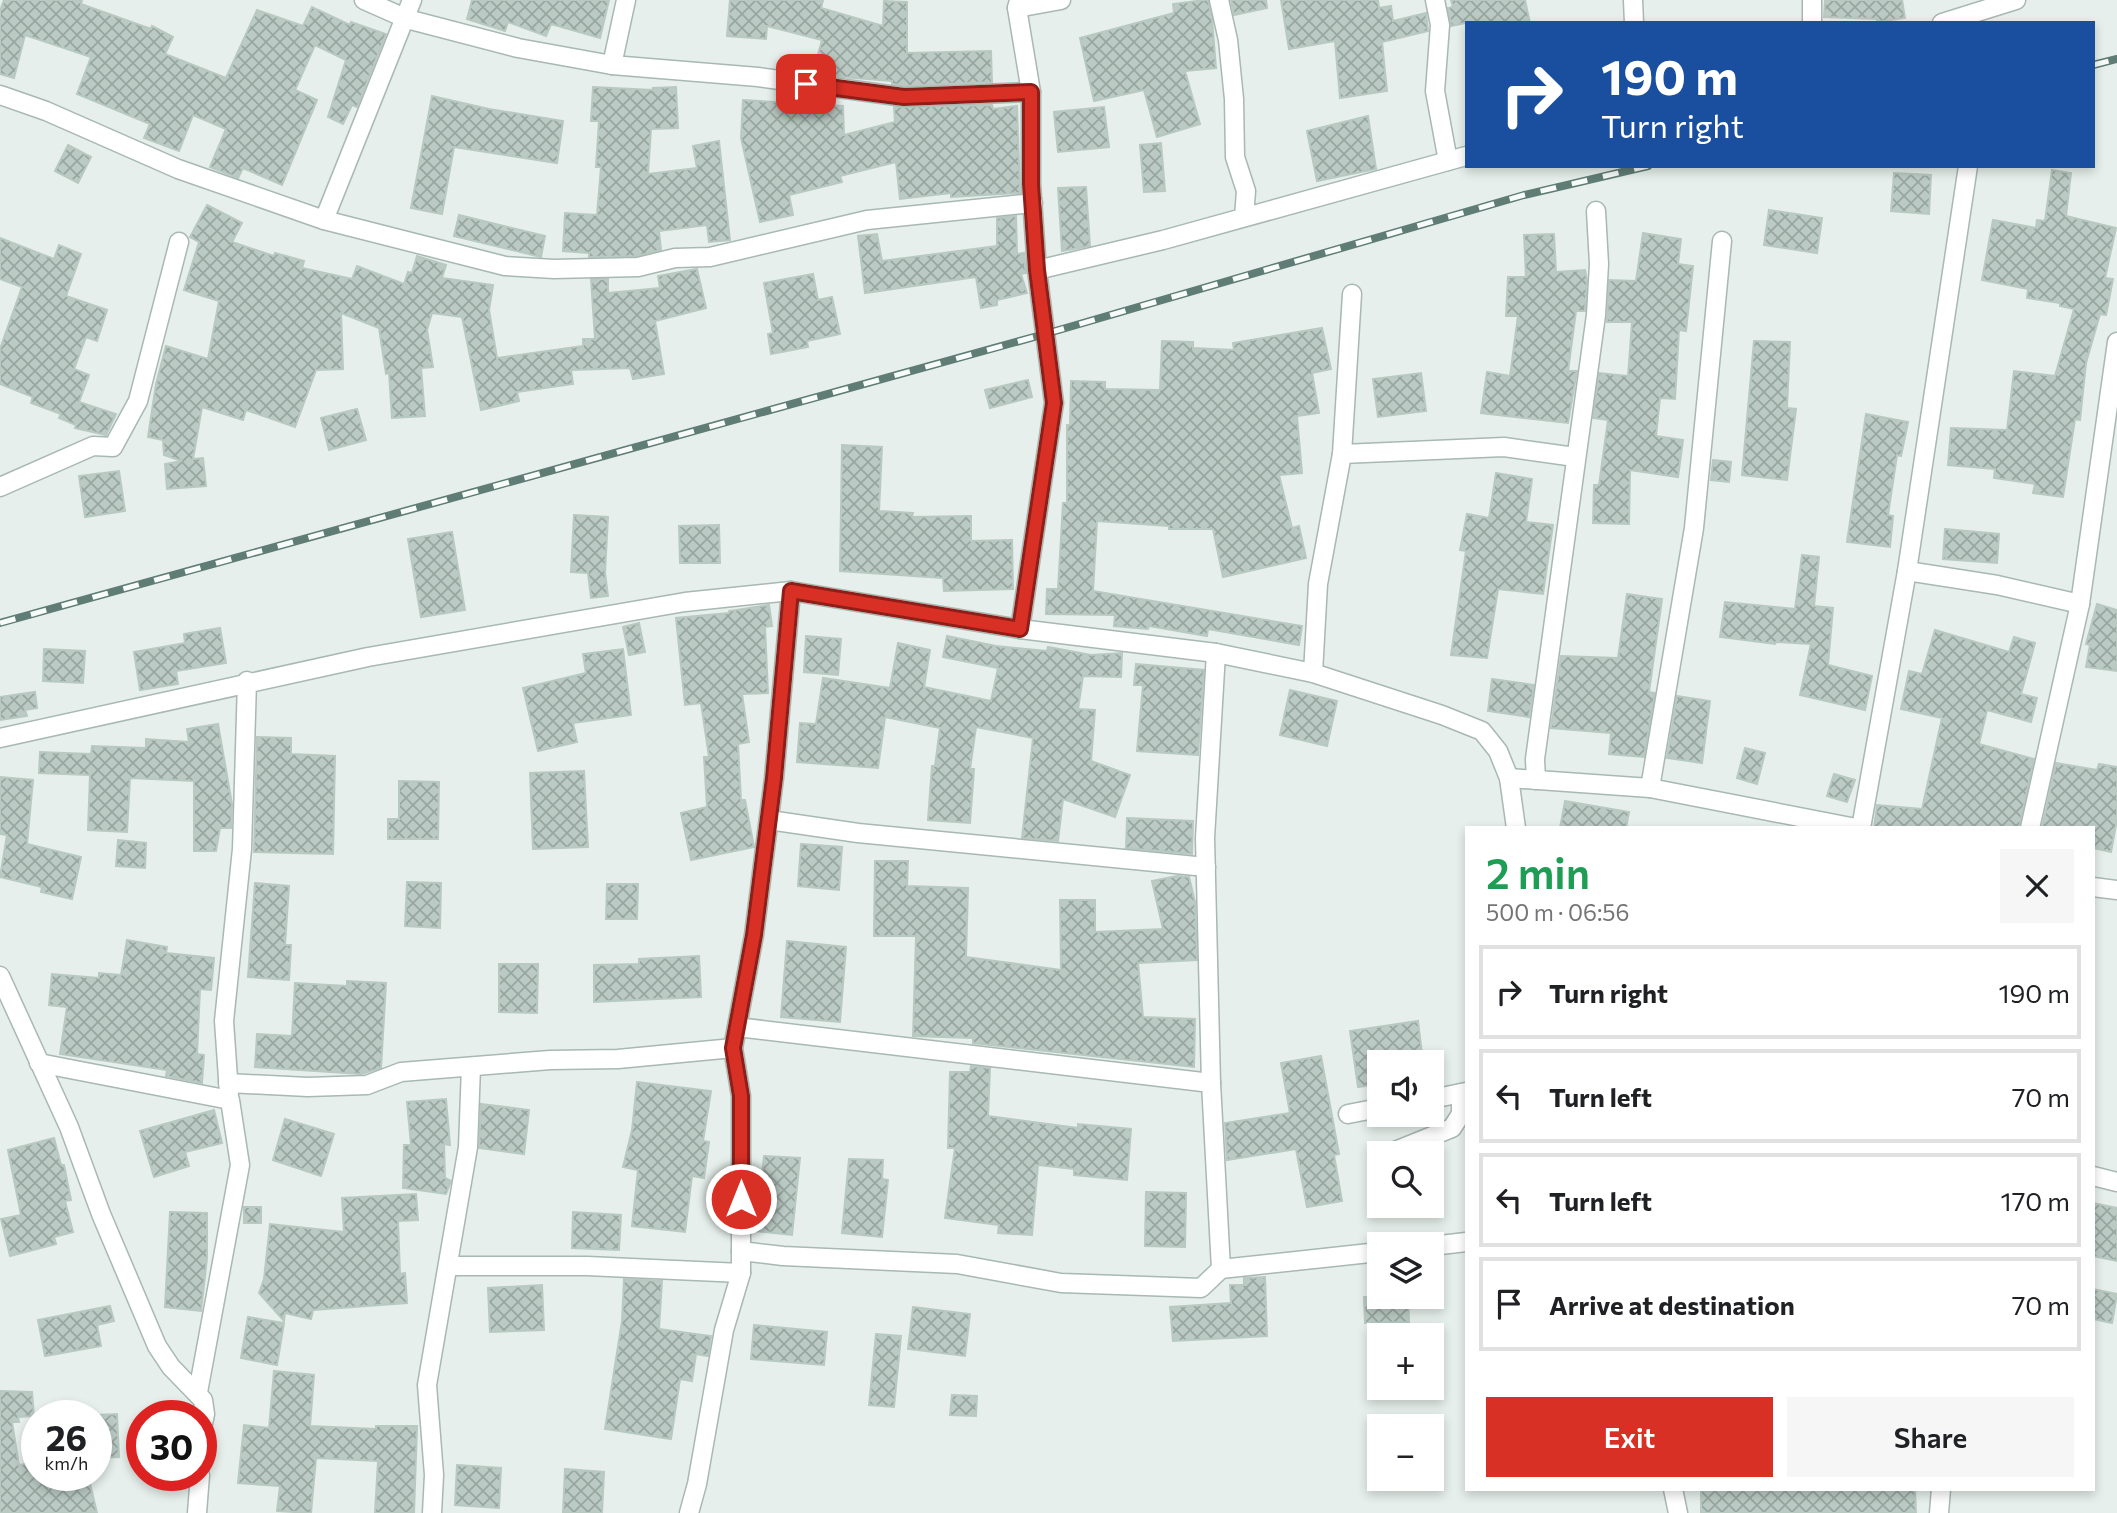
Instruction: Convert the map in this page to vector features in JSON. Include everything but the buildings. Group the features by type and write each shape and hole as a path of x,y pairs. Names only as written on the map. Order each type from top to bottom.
{"street":[{"path":"364,0 407,19 517,48 612,65 758,77 904,97 1031,92"},
{"path":"324,219 407,19 412,0"},
{"path":"612,65 626,0"},
{"path":"1020,629 1054,403 1037,270 1031,92 1018,4 1061,0"},
{"path":"1219,0 1228,40 1234,99 1235,157 1246,191 1244,217"},
{"path":"1435,0 1440,25 1435,91 1448,161"},
{"path":"1633,0 1634,21"},
{"path":"1812,0 1812,21"},
{"path":"1948,21 2016,0"},
{"path":"0,95 46,110 178,169 324,219 505,266 554,269 638,267 675,258 710,257 867,220 1033,203"},
{"path":"1037,270 1465,156"},
{"path":"1859,826 1907,571 1968,168"},
{"path":"1536,780 1535,758 1596,315 1599,264 1596,211"},
{"path":"1650,788 1694,528 1722,241"},
{"path":"0,487 11,485 93,446 113,447 138,401 179,242"},
{"path":"1313,673 1318,584 1342,454 1352,294"},
{"path":"2030,826 2080,604 2117,342"},
{"path":"1342,454 1504,447 1575,457"},
{"path":"1907,571 1997,585 2080,604"},
{"path":"689,1513 697,1484 724,1330 741,1273 741,1096 733,1048 754,935 769,820 791,591"},
{"path":"0,738 40,732 247,681 685,602 791,591 1020,629 1216,653 1313,673 1442,715 1482,731 1498,751 1509,778 1516,826"},
{"path":"1216,653 1206,867 1211,1083 1221,1269"},
{"path":"201,1400 198,1392 240,1165 229,1091 224,1021 242,849 247,681"},
{"path":"1509,778 1650,788 1849,826"},
{"path":"769,820 858,832 1206,867"},
{"path":"2095,887 2117,890"},
{"path":"0,976 69,1127 101,1214 157,1346 171,1367 198,1392"},
{"path":"737,1027 1211,1083"},
{"path":"39,1063 229,1091 367,1085 401,1072 550,1060 631,1058 733,1048"},
{"path":"432,1513 434,1475 428,1385 468,1147 471,1067"},
{"path":"1420,1141 1452,1128 1461,1114 1464,1093 1444,1097"},
{"path":"1348,1114 1367,1110"},
{"path":"2095,1176 2117,1182"},
{"path":"1444,1245 1465,1242"},
{"path":"741,1251 957,1264 1061,1283 1201,1288 1221,1269 1367,1253"},
{"path":"449,1266 587,1266 741,1273"},
{"path":"197,1513 199,1491"},
{"path":"1673,1491 1678,1513"},
{"path":"1939,1513 1941,1491"}],"railway":[{"path":"2095,64 2117,59"},
{"path":"0,623 1045,334 1524,195 1639,168"}],"route":[{"path":"741,1199 741,1096 733,1048 754,935 774,778 791,591 1020,629 1054,403 1037,270 1031,184 1031,92 904,97 806,84"}]}
